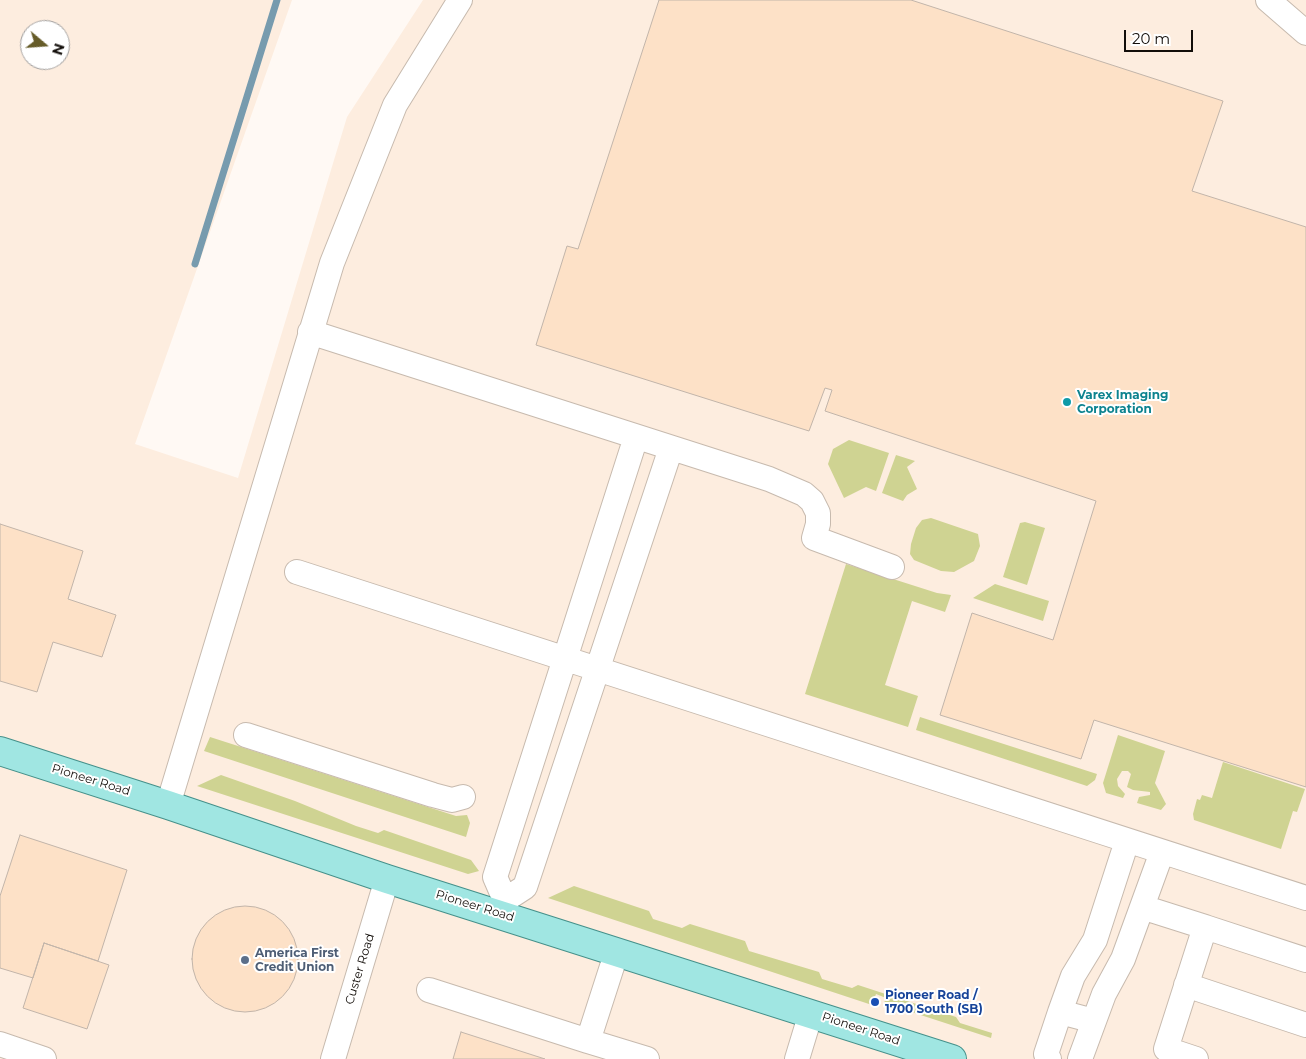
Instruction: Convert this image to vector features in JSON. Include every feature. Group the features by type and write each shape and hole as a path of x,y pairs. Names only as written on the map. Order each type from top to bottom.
{"main road":[{"name":"Pioneer Road","path":"1,755 168,805 387,879 502,907 616,951 952,1059"}],"street":[{"path":"168,805 332,263 395,105 460,0"},
{"path":"1268,0 1306,33"},
{"path":"310,332 769,479 804,494 812,501 818,514 818,524 814,538 892,567"},
{"path":"636,437 495,877 502,907 525,888 671,448"},
{"path":"297,572 1306,898"},
{"path":"246,735 433,795 452,800 463,797"},
{"path":"1049,1059 1046,1054 1060,1012 1073,976 1095,940 1127,841"},
{"path":"1080,1059 1104,994 1123,959 1162,852"},
{"name":"Custer Road","path":"333,1059 387,879"},
{"path":"1142,907 1306,960"},
{"path":"1196,1059 1166,1049 1205,927"},
{"path":"588,1041 616,951"},
{"path":"1186,985 1306,1025"},
{"path":"429,990 646,1059"},
{"path":"1060,1012 1094,1020"},
{"path":"797,1059 812,1013"},
{"path":"0,1044 44,1059"}],"shaded area":[{"path":"0,0 292,0 135,444 238,478 347,117 423,0 1306,0 1306,1059 0,1059"}],"green space":[{"path":"849,440 889,453 876,491 866,487 844,498 828,464 833,449"},
{"path":"896,455 915,461 907,467 917,489 907,495 903,501 882,493"},
{"path":"931,518 978,534 980,546 974,561 954,572 941,571 914,560 910,554 916,528 922,520"},
{"path":"1025,522 1045,528 1027,585 1003,577 1020,523"},
{"path":"846,564 937,593 951,595 945,612 912,601 885,685 918,696 908,727 805,694"},
{"path":"995,584 1049,601 1043,621 973,598"},
{"path":"920,717 1097,774 1095,780 1087,786 916,730"},
{"path":"1118,735 1165,751 1155,783 1166,804 1161,810 1137,803 1139,797 1150,795 1150,792 1133,790 1127,787 1131,774 1128,771 1122,771 1117,779 1118,786 1125,794 1123,798 1106,793 1103,783"},
{"path":"210,737 456,816 467,815 470,823 466,837 204,751"},
{"path":"1223,762 1305,789 1297,812 1293,811 1281,849 1194,820 1193,814 1197,799 1200,800 1202,795 1212,798"},
{"path":"221,775 295,801 356,826 378,833 384,830 471,860 479,871 468,874 197,786"},
{"path":"574,886 649,911 653,919 682,928 690,924 745,941 749,951 819,972 822,979 852,988 858,985 956,1017 960,1023 992,1033 991,1038 884,1003 886,998 876,994 872,1005 548,898"}],"building":[{"name":"Varex Imaging Corporation","path":"659,0 911,0 1223,101 1192,191 1306,227 1306,787 1094,720 1081,759 940,715 972,613 1053,640 1096,501 825,411 832,390 825,388 809,431 536,345 567,246 578,249"},
{"path":"0,524 83,551 68,599 116,615 102,657 53,642 37,692 0,681"},
{"path":"20,835 127,870 98,961 44,943 33,978 0,968 0,896"},
{"name":"America First Credit Union","path":"245,906 265,910 283,921 294,939 298,959 294,979 283,997 265,1008 245,1012 225,1008 207,997 196,979 192,959 196,939 207,921 225,910"},
{"path":"44,943 109,965 87,1029 23,1008"},
{"path":"461,1032 545,1059 453,1059"}],"waterway":[{"path":"195,264 277,0"}],"place":[{"name":"Varex Imaging Corporation","path":"1067,402"},
{"name":"America First Credit Union","path":"245,960"},
{"name":"Pioneer Road / 1700 South (SB)","path":"875,1002"}]}
